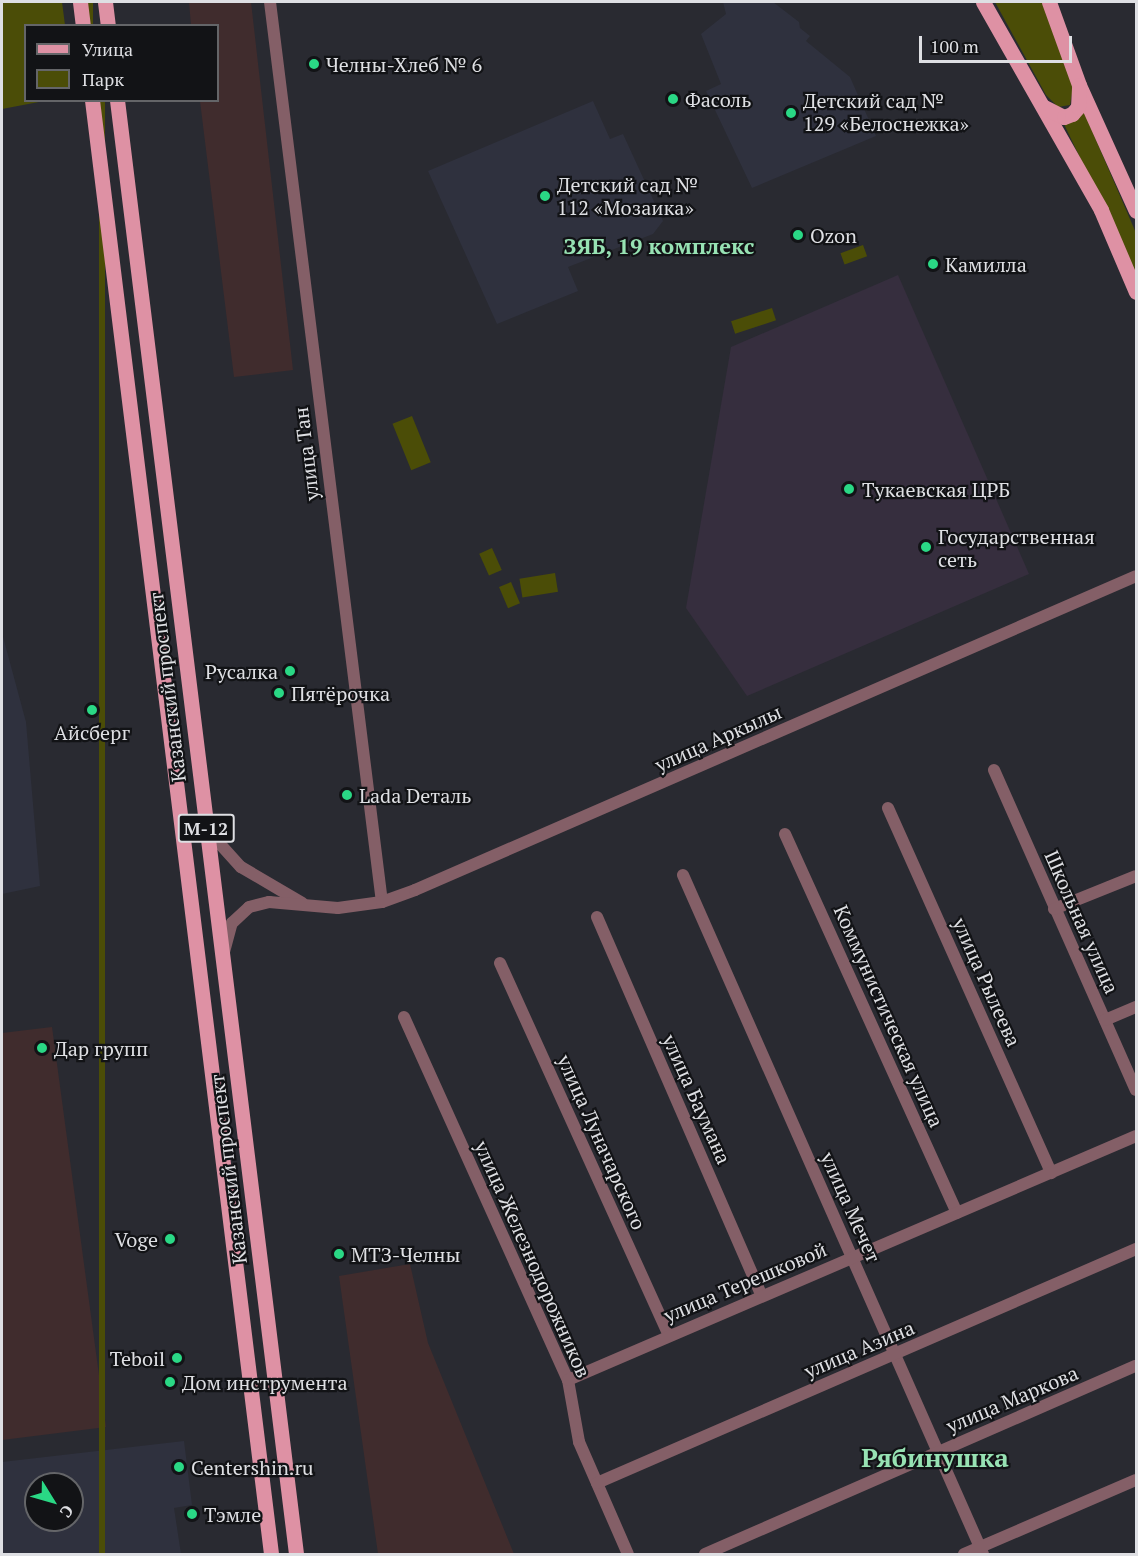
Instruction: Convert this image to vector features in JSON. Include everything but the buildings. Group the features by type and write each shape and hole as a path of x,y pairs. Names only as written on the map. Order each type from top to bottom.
{"main road":[{"path":"80,2 83,24"},
{"path":"105,2 108,24"},
{"path":"983,2 1101,210 1137,292"},
{"path":"1052,5 1079,85 1137,212"},
{"path":"1041,105 1056,115 1072,114 1078,107 1079,85"},
{"name":"Казанский проспект","path":"92,102 271,1554"},
{"name":"Казанский проспект","path":"117,102 296,1554"}],"street":[{"name":"улица Тан","path":"270,2 382,902"},
{"name":"улица Аркылы","path":"223,953 232,923 249,907 269,902 338,908 382,902 691,772 1137,576"},
{"name":"Школьная улица","path":"994,770 1054,909 1137,1090"},
{"path":"203,808 220,844 241,867 309,906"},
{"name":"улица Рылеева","path":"888,808 1051,1173"},
{"name":"Коммунистическая улица","path":"785,834 957,1213"},
{"name":"улица Мечет","path":"683,875 981,1551"},
{"path":"1054,909 1137,876"},
{"name":"улица Баумана","path":"597,917 762,1296"},
{"name":"улица Луначарского","path":"500,963 669,1336"},
{"path":"1104,1020 1137,1007"},
{"name":"улица Железнодорожников","path":"404,1017 568,1380 579,1442 628,1554"},
{"name":"улица Терешковой","path":"568,1380 1137,1136"},
{"name":"улица Азина","path":"597,1483 1137,1249"},
{"name":"улица Маркова","path":"705,1554 1137,1366"},
{"path":"964,1554 981,1551 1137,1480"}],"shaded area":[{"path":"189,2 251,2 293,370 234,377 200,102 219,102 219,24 191,24"},
{"name":"Детский сад № 129 «Белоснежка»","path":"723,2 773,2 799,22 800,28 810,36 806,41 850,77 876,136 752,188 706,91 721,84 701,34 726,14"},
{"name":"Детский сад № 112 «Мозаика»","path":"593,101 610,139 623,134 663,221 653,234 568,267 578,291 497,324 428,171"},
{"name":"Тукаевская ЦРБ","path":"898,275 1029,574 747,696 686,608 731,347"},
{"path":"2,633 26,722 40,886 2,894"},
{"path":"52,1027 106,1427 2,1440 2,1033"},
{"path":"410,1264 428,1343 514,1554 378,1554 339,1276"},
{"path":"184,1441 192,1505 174,1508 181,1554 2,1554 2,1462"}],"green space":[{"path":"2,2 62,2 65,24 24,24 24,102 39,102 2,109"},
{"path":"87,2 93,2 93,24 87,24"},
{"path":"995,2 1042,2 1073,88 1070,105 1058,107 1046,95"},
{"path":"99,102 105,102 105,1554 99,1554"},
{"path":"1084,112 1136,233 1136,275 1063,122"},
{"path":"863,245 867,256 845,264 840,253"},
{"path":"772,308 776,320 735,334 731,321"},
{"path":"412,416 431,462 411,470 393,424"},
{"path":"492,548 502,570 489,576 479,554"},
{"path":"555,573 558,592 522,597 519,579"},
{"path":"511,582 520,603 508,608 499,587"}],"place":[{"name":"Челны-Хлеб № 6","path":"314,64"},
{"name":"Фасоль","path":"673,99"},
{"name":"Детский сад № 129 «Белоснежка»","path":"791,113"},
{"name":"Детский сад № 112 «Мозаика»","path":"545,196"},
{"name":"Ozon","path":"798,235"},
{"name":"Камилла","path":"933,264"},
{"name":"Тукаевская ЦРБ","path":"849,489"},
{"name":"Государственная сеть","path":"926,547"},
{"name":"Русалка","path":"290,671"},
{"name":"Пятёрочка","path":"279,693"},
{"name":"Айсберг","path":"92,710"},
{"name":"Lada Dеталь","path":"347,795"},
{"name":"Дар групп","path":"42,1048"},
{"name":"Voge","path":"170,1239"},
{"name":"МТЗ-Челны","path":"339,1254"},
{"name":"Teboil","path":"177,1358"},
{"name":"Дом инструмента","path":"170,1382"},
{"name":"Centershin.ru","path":"179,1467"},
{"name":"Тэмле","path":"192,1514"}],"district":[{"name":"ЗЯБ, 19 комплекс","path":"659,246"},
{"name":"Рябинушка","path":"935,1458"}]}
